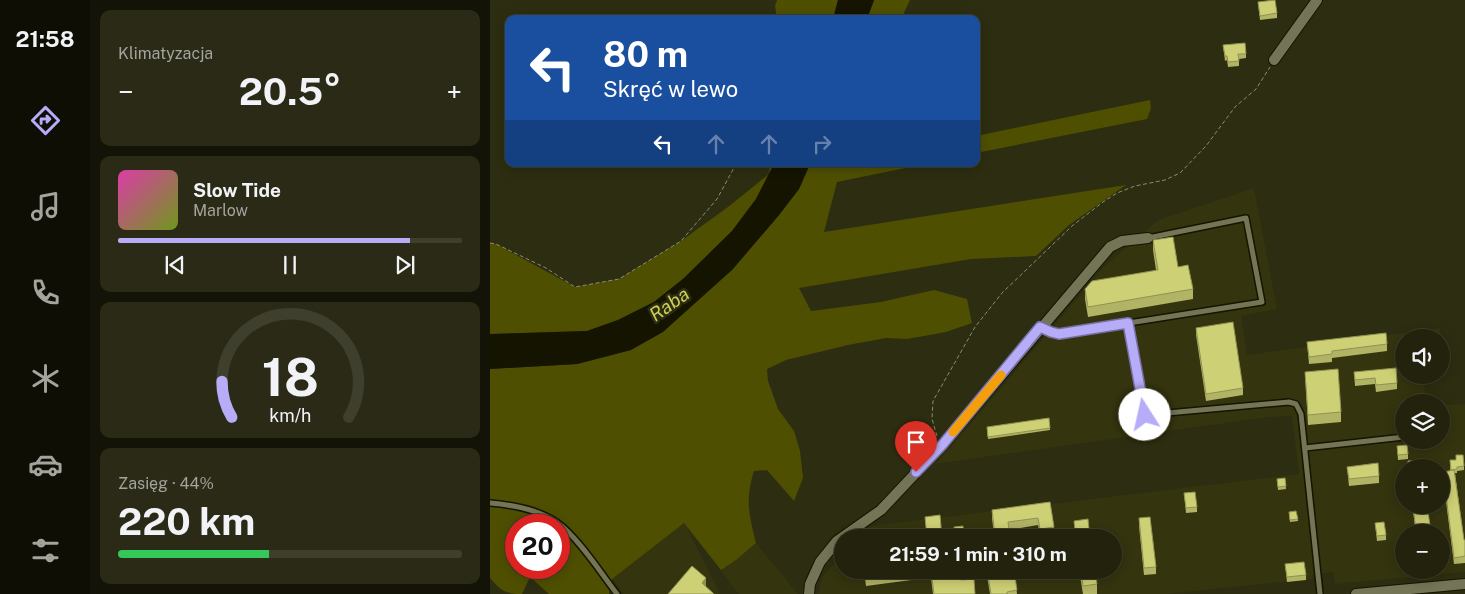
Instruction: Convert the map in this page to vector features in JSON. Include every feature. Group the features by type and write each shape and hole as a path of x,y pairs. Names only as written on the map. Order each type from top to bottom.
{"street":[{"path":"1274,60 1317,0"},
{"path":"809,594 810,584 820,562 837,541 881,510 943,444 1040,327 1110,247 1122,242 1148,238"},
{"path":"1356,594 1424,591 1465,584"}],"lane":[{"path":"1040,327 1059,334 1262,302 1246,218 1148,238"},
{"path":"1128,323 1145,415 1289,402 1296,404 1301,414 1320,594"},
{"path":"1305,448 1395,438"},
{"path":"490,503 539,513 562,526 586,552 617,594"}],"path":[{"path":"943,444 935,433 933,426 933,401 975,327 1002,293 1072,226 1103,202 1117,193 1135,186 1165,180 1180,173 1206,146 1235,107 1256,89 1274,60"},
{"path":"490,243 496,244 546,268 575,287 619,279 681,242 717,199 734,167"}],"shaded area":[{"path":"777,0 838,0 834,15 776,15 775,6"},
{"path":"874,0 910,0 903,15 868,15"},
{"path":"1150,100 1151,108 1147,119 980,152 980,135"},
{"path":"809,167 910,167 837,182 824,232 1126,185 1069,225 1036,256 971,259 799,288 811,311 881,302 934,290 967,299 972,323 946,332 907,339 886,338 848,345 786,360 767,369 768,381 778,409 794,431 800,451 803,478 794,501 767,470 754,471 751,481 749,507 756,543 721,570 684,523 612,579 609,594 549,594 532,579 570,579 570,514 505,514 505,579 529,579 522,594 501,589 490,578 490,369 577,364 631,350 732,270 799,189"},
{"path":"769,174 756,199 732,231 683,279 654,302 618,320 587,331 490,334 490,243 496,244 575,287 619,279 681,241"},
{"path":"1254,188 1277,309 1241,316 1247,355 1395,334 1395,384 1424,384 1425,394 1395,394 1395,449 1450,449 1450,405 1465,404 1465,572 1450,573 1450,524 1395,524 1395,578 1335,584 1333,572 1312,575 1312,579 1166,594 818,594 823,576 834,564 834,579 1122,579 1122,529 867,529 870,526 1299,474 1292,416 1269,417 935,464 1104,267 1158,220"},
{"path":"684,522 720,594 624,594 612,579"},
{"path":"756,543 798,594 739,594 732,586 721,570"}],"water":[{"path":"838,0 874,0 868,15 834,15"},
{"name":"Raba","path":"772,167 809,167 799,189 732,270 663,332 631,350 577,364 490,369 490,334 587,331 618,320 654,302 683,279 732,231 756,199"}],"building":[{"path":"1275,0 1277,13 1260,16 1258,2"},
{"path":"1245,43 1246,54 1238,54 1239,61 1228,62 1223,45"},
{"path":"1173,237 1178,267 1188,265 1193,289 1088,307 1085,289 1092,281 1158,270 1153,240"},
{"path":"1233,322 1243,388 1206,394 1196,328"},
{"path":"1386,333 1387,344 1332,351 1332,354 1309,357 1307,342"},
{"path":"1395,368 1395,383 1376,385 1375,378 1355,380 1354,372"},
{"path":"1338,369 1341,412 1308,415 1305,372"},
{"path":"1049,418 1050,428 988,437 987,427"},
{"path":"1397,449 1407,449 1408,454 1398,455"},
{"path":"1456,455 1463,455 1464,466 1451,470 1450,460 1456,460"},
{"path":"1378,463 1379,476 1349,479 1347,467"},
{"path":"1454,470 1465,540 1465,556 1454,558 1448,514 1450,514 1450,471"},
{"path":"1285,478 1286,486 1278,487 1277,479"},
{"path":"1195,492 1197,507 1186,508 1184,493"},
{"path":"1050,502 1054,527 1040,529 1038,518 1008,522 1009,529 994,529 992,510"},
{"path":"1296,511 1298,519 1290,520 1289,512"},
{"path":"1414,514 1428,514 1430,524 1415,524"},
{"path":"940,515 941,529 926,529 925,517"},
{"path":"1150,517 1156,567 1144,568 1139,518"},
{"path":"1088,519 1089,529 1075,529 1074,521"},
{"path":"1384,522 1386,535 1377,536 1375,523"},
{"path":"963,526 963,529 954,529 954,527"},
{"path":"1304,562 1306,575 1287,577 1285,564"},
{"path":"692,566 706,578 702,583 714,594 668,594"},
{"path":"932,579 974,579 975,594 934,594"},
{"path":"988,579 1015,579 1017,590 1007,592 1007,594 991,594"},
{"path":"1082,579 1096,579 1097,584 1083,586"}],"slow traffic":[{"path":"953,432 1001,375"}],"route":[{"path":"916,472 943,444 1040,327 1059,334 1128,323 1145,415"}]}
